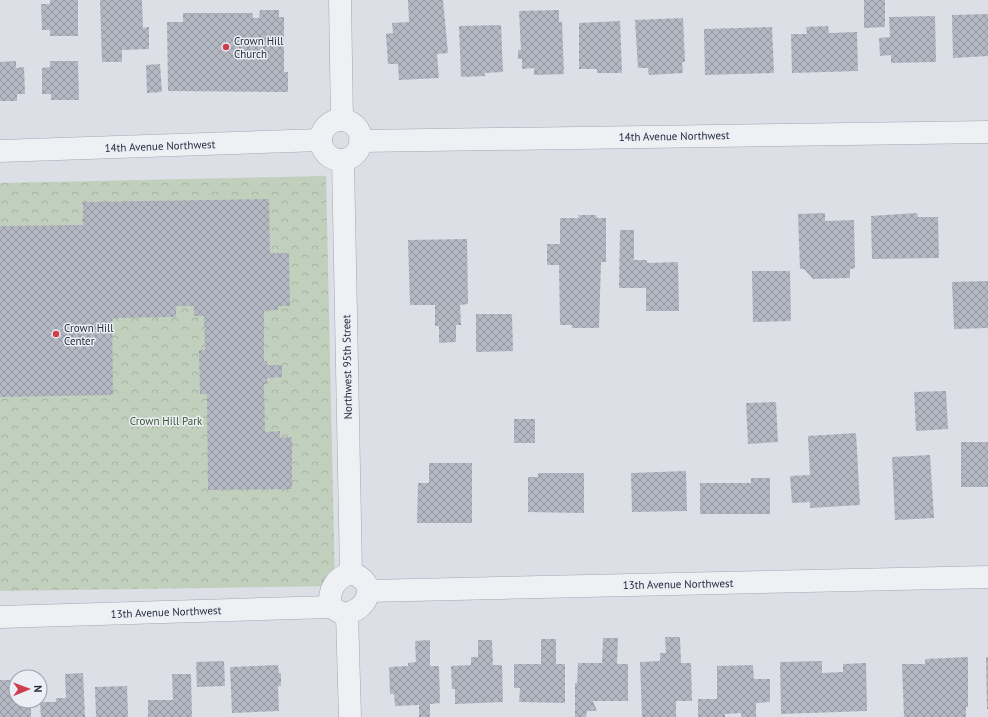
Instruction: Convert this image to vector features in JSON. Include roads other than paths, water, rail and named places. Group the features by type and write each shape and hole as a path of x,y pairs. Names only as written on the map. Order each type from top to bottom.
{"street":[{"path":"340,0 342,120"},
{"path":"342,120 355,126 359,132 360,141 358,152 343,160 333,159 323,150 321,140 322,132 331,123 342,120"},
{"name":"14th Avenue Northwest","path":"360,141 988,132"},
{"name":"14th Avenue Northwest","path":"0,151 321,140"},
{"name":"Northwest 95th Street","path":"343,160 351,573"},
{"path":"339,610 354,612 363,605 368,591 364,580 351,573 344,575 336,583 330,595 339,610 350,717"},
{"name":"13th Avenue Northwest","path":"368,591 988,577"},
{"name":"13th Avenue Northwest","path":"0,617 339,610"}],"place":[{"name":"Crown Hill Church","path":"226,47"},
{"name":"Crown Hill Center","path":"56,334"}],"park label":[{"name":"Crown Hill Park","path":"166,421"}]}
